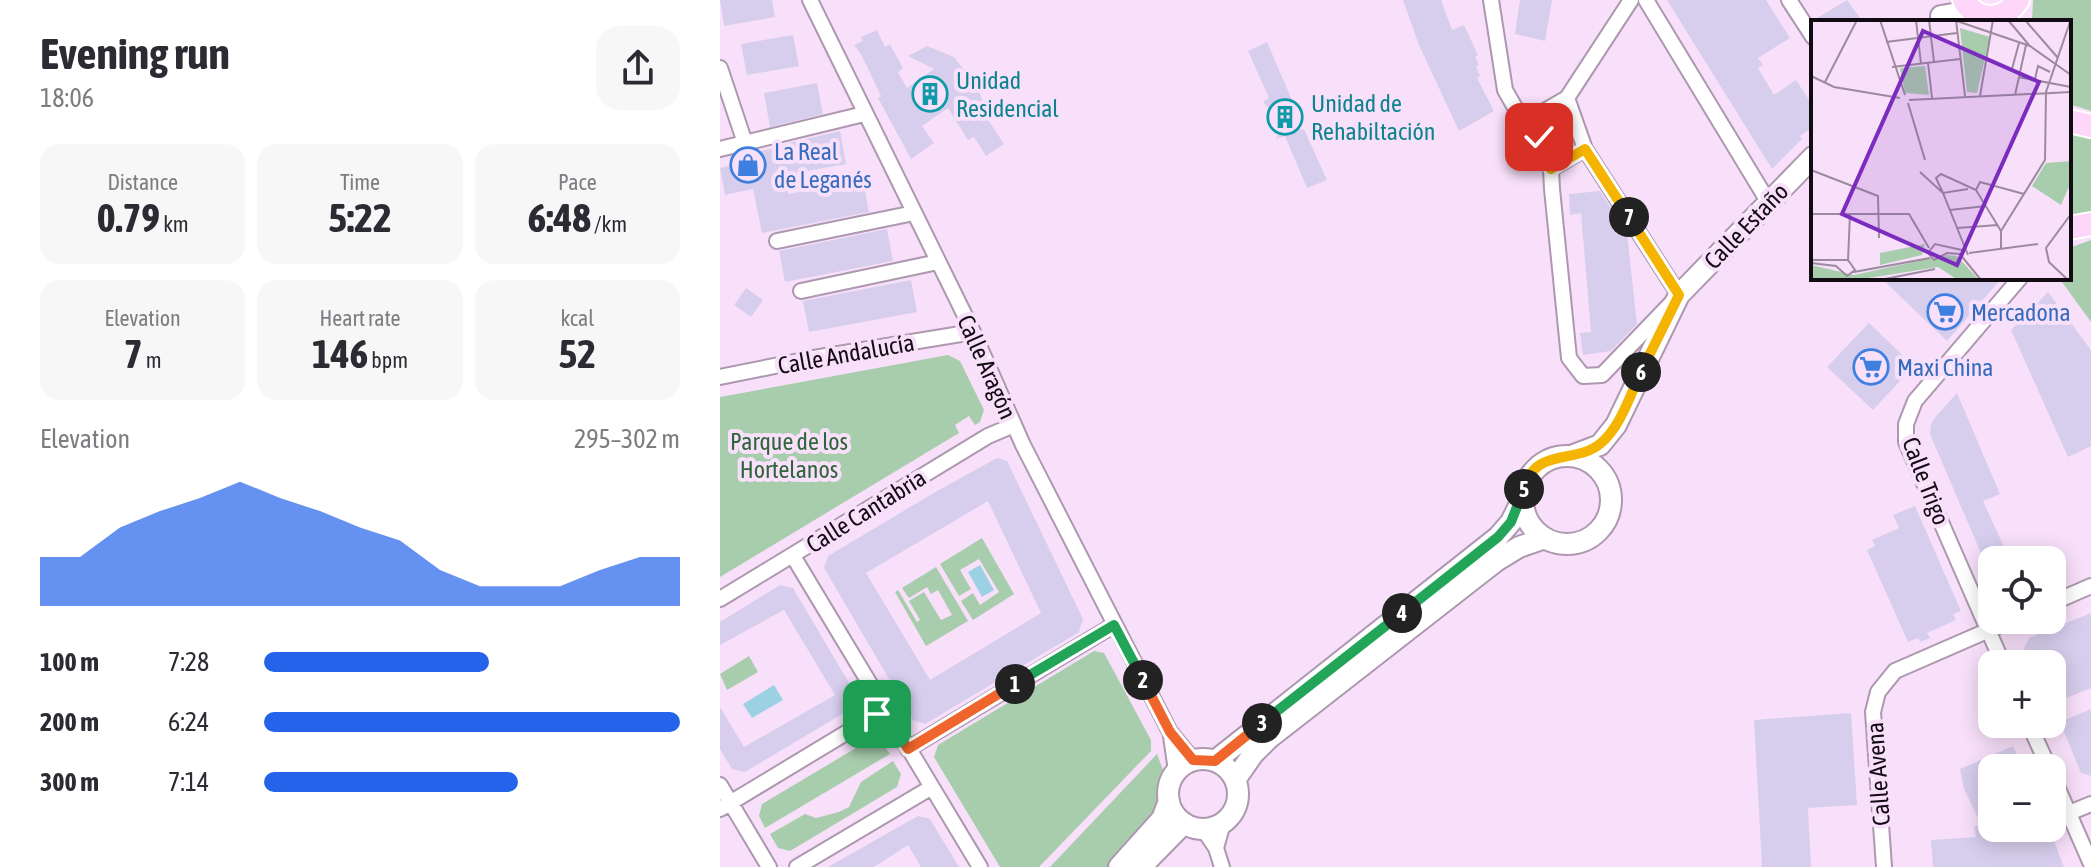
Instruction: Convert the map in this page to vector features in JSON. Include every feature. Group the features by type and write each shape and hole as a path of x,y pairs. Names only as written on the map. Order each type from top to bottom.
{"main road":[{"path":"1942,13 2002,14 2017,9"},
{"path":"2071,121 2091,126"},
{"name":"Calle Estaño","path":"1571,456 1600,445 1616,425 1679,295 1811,159"},
{"path":"2071,228 2091,224"},
{"name":"Calle Estaño","path":"1611,495 1609,464 1616,425"},
{"path":"1203,825 1177,817 1169,801 1168,790 1184,766 1215,761 1498,537 1511,522 1523,498 1525,484 1533,471 1544,462 1571,456 1586,460 1598,468 1607,481 1611,495 1610,509 1597,533 1572,544 1545,538 1528,521 1523,498"},
{"path":"1235,780 1269,738 1496,561 1519,547 1545,538"},
{"path":"1141,867 1203,825 1231,814 1237,803 1235,780 1230,771 1215,761"},
{"path":"1119,867 1162,819 1169,801"}],"street":[{"name":"Calle Aragón","path":"810,0 973,332 1014,425 1170,732 1184,766"},
{"path":"1491,0 1505,90 1521,118 1539,137 1551,169 1585,149"},
{"path":"1521,118 1541,113 1567,98 1631,0"},
{"path":"1646,0 1769,203"},
{"path":"1789,0 1811,34"},
{"path":"720,68 745,143"},
{"path":"1567,98 1585,149 1679,295"},
{"path":"720,149 864,114"},
{"name":"Calle Estaño","path":"1551,169 1569,358 1583,376 1602,375 1679,295"},
{"path":"777,241 914,213"},
{"path":"801,291 938,262"},
{"name":"Calle Trigo","path":"1978,607 1906,442 1906,424 1915,401 2018,280"},
{"name":"Calle Andalucía","path":"720,377 973,332"},
{"name":"Calle Cantabria","path":"720,599 988,436 1014,425"},
{"path":"793,556 980,867"},
{"path":"2066,597 2091,586"},
{"path":"908,749 1114,625"},
{"name":"Calle Avena","path":"1884,867 1873,712 1878,692 1895,671 1979,634"},
{"path":"725,806 884,710"},
{"path":"720,785 725,806 769,867"},
{"path":"797,867 932,787"},
{"path":"2069,813 2091,804"},
{"path":"2066,806 2091,864"},
{"path":"1203,825 1222,867"}],"green space":[{"path":"2033,0 2091,0 2091,111 2071,105 2071,20 2032,20"},
{"path":"2071,132 2091,138 2091,214 2071,219"},
{"path":"2091,240 2091,322 2060,280 2071,280 2071,247"},
{"name":"Parque de los Hortelanos","path":"948,355 960,361 984,410 980,422 975,425 969,416 955,425 959,433 720,577 720,397"},
{"path":"982,538 1014,594 973,620 961,601 973,593 980,605 999,592 979,559 960,570 971,589 959,596 940,564"},
{"path":"936,567 968,621 926,646 895,592 898,590 917,622 920,620 909,601 924,592 941,620 952,615 938,590 931,594 927,587 909,598 902,588"},
{"path":"1094,651 1104,653 1151,740 1151,751 1039,867 1000,867 934,757 938,745"},
{"path":"749,656 758,672 727,690 720,674"},
{"path":"871,739 881,742 890,754 765,828 759,816 762,804"},
{"path":"1157,754 1163,770 1160,801 1153,820 1139,837 1109,867 1050,867"},
{"path":"893,761 901,774 897,787 790,851 778,848 770,834 805,814 816,818 849,807 861,782"}],"water":[{"path":"980,565 994,590 982,597 968,572"},
{"path":"774,685 783,700 752,718 743,704"}],"building":[{"path":"720,0 772,0 775,17 724,26"},
{"path":"1403,0 1441,0 1452,30 1464,25 1478,55 1475,57 1480,76 1477,78 1494,111 1459,131 1419,45"},
{"path":"1520,0 1552,0 1545,41 1515,34"},
{"path":"1667,0 1766,0 1790,38 1758,58 1763,65 1758,68 1774,95 1796,80 1811,103 1811,128 1800,136 1802,139 1772,169"},
{"path":"1847,0 1862,20 1814,20"},
{"name":"Unidad Residencial","path":"877,30 885,47 890,44 903,68 898,72 907,88 934,69 908,56 927,46 954,57 978,88 985,115 1004,144 986,156 974,137 968,140 948,108 922,126 934,143 911,159 854,45 863,41 861,37"},
{"path":"793,35 799,66 747,75 741,44"},
{"name":"Unidad de Rehabiltación","path":"1267,42 1292,100 1289,101 1301,130 1304,129 1327,180 1307,188 1285,136 1276,139 1280,129 1263,102 1269,98 1248,51"},
{"path":"817,83 823,114 770,127 764,93"},
{"path":"840,131 846,164 785,175 788,194 863,180 869,212 762,233 753,189 725,195 720,168 754,160 753,152 789,146 788,143"},
{"path":"1600,191 1627,233 1637,324 1611,351 1583,355 1580,333 1591,332 1581,213 1570,215 1569,194"},
{"path":"887,229 893,261 785,282 779,251"},
{"path":"911,280 917,312 809,332 803,301"},
{"name":"Mercadona","path":"1883,280 2000,280 1947,341"},
{"path":"746,288 763,300 751,317 734,305"},
{"path":"2048,292 2091,350 2091,446 2068,457 2011,330"},
{"name":"Maxi China","path":"1869,323 1914,366 1873,410 1827,367"},
{"path":"1957,393 2000,494 1983,501 2004,546 1978,546 1930,434 1931,424"},
{"path":"997,458 1007,461 1083,619 1079,632 925,724 913,720 824,568 828,556","holes":["988,501 1041,613 930,680 866,573"]},
{"path":"1915,506 1961,611 1953,614 1956,620 1927,633 1930,638 1908,642 1867,550 1875,546 1872,540 1899,528 1893,515"},
{"path":"780,585 793,588 855,693 854,707 745,772 732,769 720,749 720,707 744,747 835,695 784,610 720,645 720,622"},
{"path":"2091,613 2091,688 2066,698 2066,650 2024,648 2029,638 2039,634 2066,634 2066,623"},
{"path":"2091,709 2091,776 2081,773 2066,737 2066,719"},
{"path":"1851,713 1857,805 1808,808 1811,867 1762,867 1754,720"},
{"path":"2013,746 2017,754 1995,754"},
{"path":"1978,761 1978,818 1964,789 1960,769"},
{"path":"918,816 930,819 959,867 921,867 908,845 874,867 828,867"},
{"path":"1978,825 1978,842 2054,842 2064,867 1933,867 1931,840 1976,837 1974,827"}],"place":[{"name":"Unidad Residencial","path":"930,94"},
{"name":"Unidad de Rehabiltación","path":"1285,117"},
{"name":"La Real de Leganés","path":"748,165"},
{"name":"Mercadona","path":"1945,312"},
{"name":"Maxi China","path":"1871,367"}],"route":[{"path":"877,714 884,710 908,749 1114,625 1170,732 1183,750 1193,760 1215,761 1498,537 1511,522 1533,471 1544,462 1600,445 1616,425 1679,295 1585,149 1551,169 1539,137"}]}
